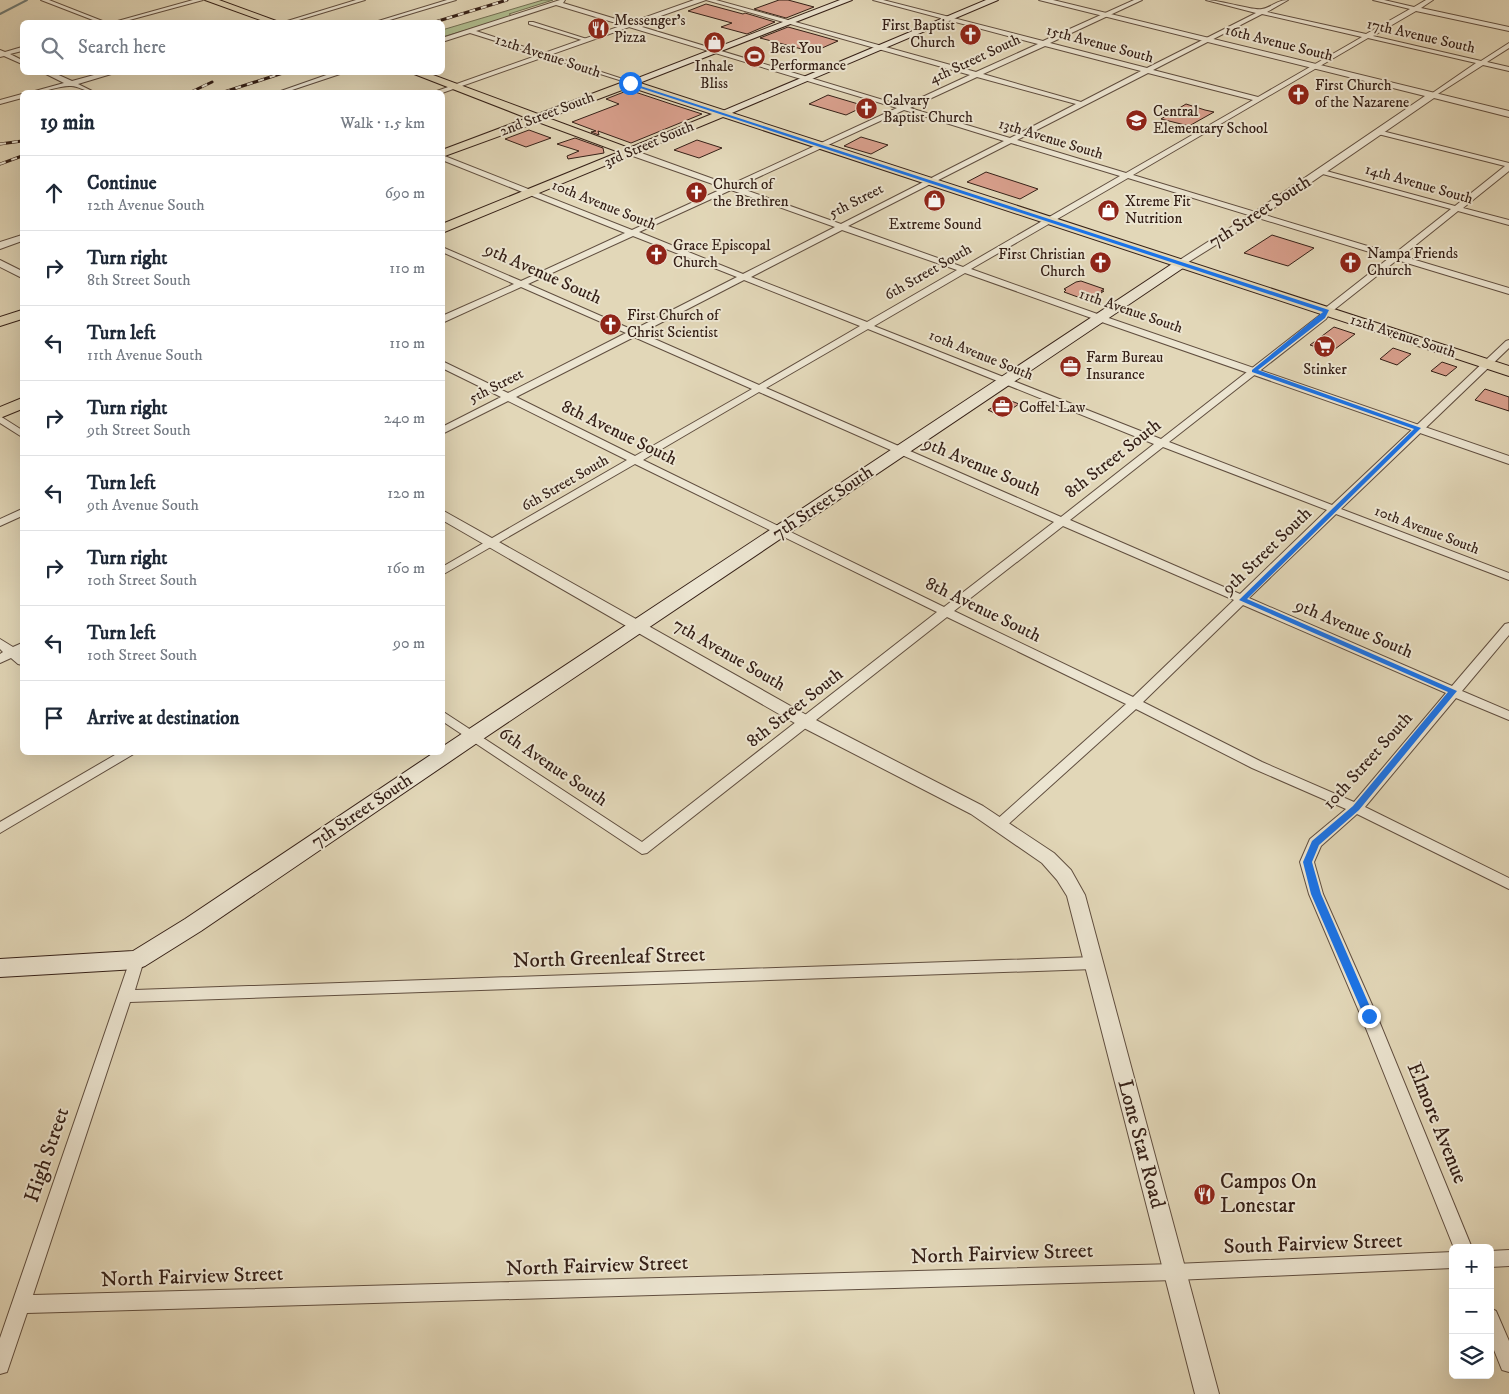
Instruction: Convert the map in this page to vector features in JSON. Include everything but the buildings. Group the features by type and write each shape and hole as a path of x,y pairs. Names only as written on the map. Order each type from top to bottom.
{"main road":[{"path":"210,0 268,20"},
{"name":"2nd Street South","path":"445,155 848,0"},
{"name":"3rd Street South","path":"445,228 994,0"},
{"path":"422,75 630,152"},
{"name":"12th Avenue South","path":"630,83 1509,371"},
{"name":"7th Street South","path":"445,755 1182,263"},
{"path":"0,322 20,315"},
{"path":"0,413 20,405"},
{"name":"7th Street South","path":"137,960 217,909 445,755"},
{"path":"0,968 137,960"}],"street":[{"path":"44,0 97,20"},
{"path":"125,20 200,0"},
{"path":"294,20 362,0"},
{"path":"385,20 453,0"},
{"path":"445,39 565,0"},
{"path":"444,90 702,0"},
{"path":"709,0 1082,104"},
{"name":"15th Avenue South","path":"876,0 1258,100"},
{"name":"16th Avenue South","path":"1043,0 1509,114"},
{"name":"4th Street South","path":"445,319 1139,0"},
{"name":"17th Avenue South","path":"1210,0 1509,69"},
{"name":"5th Street","path":"445,430 1285,0"},
{"path":"1376,0 1509,29"},
{"name":"6th Street South","path":"445,570 1430,0"},
{"name":"13th Avenue South","path":"556,3 1509,291"},
{"path":"307,16 315,20"},
{"path":"531,23 587,40"},
{"name":"12th Avenue South","path":"470,31 630,83"},
{"name":"7th Street South","path":"1182,263 1257,215 1509,45"},
{"path":"1,54 20,49"},
{"path":"1,54 20,61"},
{"path":"52,75 86,90"},
{"path":"45,90 104,75"},
{"path":"288,90 334,75"},
{"path":"0,102 20,97"},
{"path":"1381,132 1509,166"},
{"name":"11th Avenue South","path":"630,152 1509,460"},
{"name":"10th Avenue South","path":"445,157 1162,443 1509,577"},
{"name":"8th Street South","path":"642,849 1323,317 1327,311 1509,166"},
{"name":"14th Avenue South","path":"1322,171 1509,224"},
{"path":"0,246 20,239"},
{"name":"9th Avenue South","path":"445,250 1509,716"},
{"path":"0,262 20,274"},
{"name":"9th Street South","path":"999,825 1135,703 1418,428 1509,343"},
{"name":"8th Avenue South","path":"445,366 779,532 1135,703 1257,765 1356,808 1509,884"},
{"path":"0,419 20,433"},
{"path":"0,523 20,513"},
{"name":"7th Avenue South","path":"445,516 806,722 977,810 1048,858 1064,875 1076,895"},
{"name":"10th Street South","path":"1369,1016 1316,894 1307,862 1315,843 1356,808 1509,627"},
{"path":"0,644 17,650"},
{"path":"0,659 17,650"},
{"name":"6th Avenue South","path":"445,717 642,849"},
{"path":"0,828 126,755"},
{"name":"Lone Star Road","path":"1076,895 1207,1394"},
{"name":"High Street","path":"0,1365 137,960"},
{"name":"North Greenleaf Street","path":"125,996 1094,963"},
{"name":"Elmore Avenue","path":"1369,1016 1460,1244"},
{"path":"1494,1259 1509,1258"},
{"name":"South Fairview Street","path":"1175,1272 1449,1260"},
{"name":"North Fairview Street","path":"21,1304 1175,1272"},
{"path":"1494,1327 1509,1363"}],"green space":[{"path":"543,0 553,0 509,14 512,16 445,36 445,29"}],"waterway":[{"path":"0,14 27,0"}],"railway":[{"path":"442,20 507,0"},
{"path":"230,90 277,75"},
{"path":"195,90 212,82"},
{"path":"0,144 20,141"},
{"path":"0,164 20,157"}],"place":[{"name":"Messenger's Pizza","path":"598,29"},
{"name":"First Baptist Church","path":"971,34"},
{"name":"Inhale Bliss","path":"714,43"},
{"name":"Best You Performance","path":"754,57"},
{"name":"First Church of the Nazarene","path":"1299,94"},
{"name":"Calvary Baptist Church","path":"867,109"},
{"name":"Central Elementary School","path":"1137,120"},
{"name":"Church of the Brethren","path":"697,193"},
{"name":"Extreme Sound","path":"935,201"},
{"name":"Xtreme Fit Nutrition","path":"1109,210"},
{"name":"Grace Episcopal Church","path":"657,254"},
{"name":"Nampa Friends Church","path":"1351,262"},
{"name":"First Christian Church","path":"1101,263"},
{"name":"First Church of Christ Scientist","path":"611,324"},
{"name":"Stinker","path":"1325,346"},
{"name":"Farm Bureau Insurance","path":"1070,366"},
{"name":"Coffel Law","path":"1003,407"},
{"name":"Campos On Lonestar","path":"1204,1194"}],"route":[{"path":"630,83 1327,311 1323,317 1254,371 1418,428 1242,600 1453,691 1356,808 1315,843 1307,862 1316,894 1369,1016"}]}
